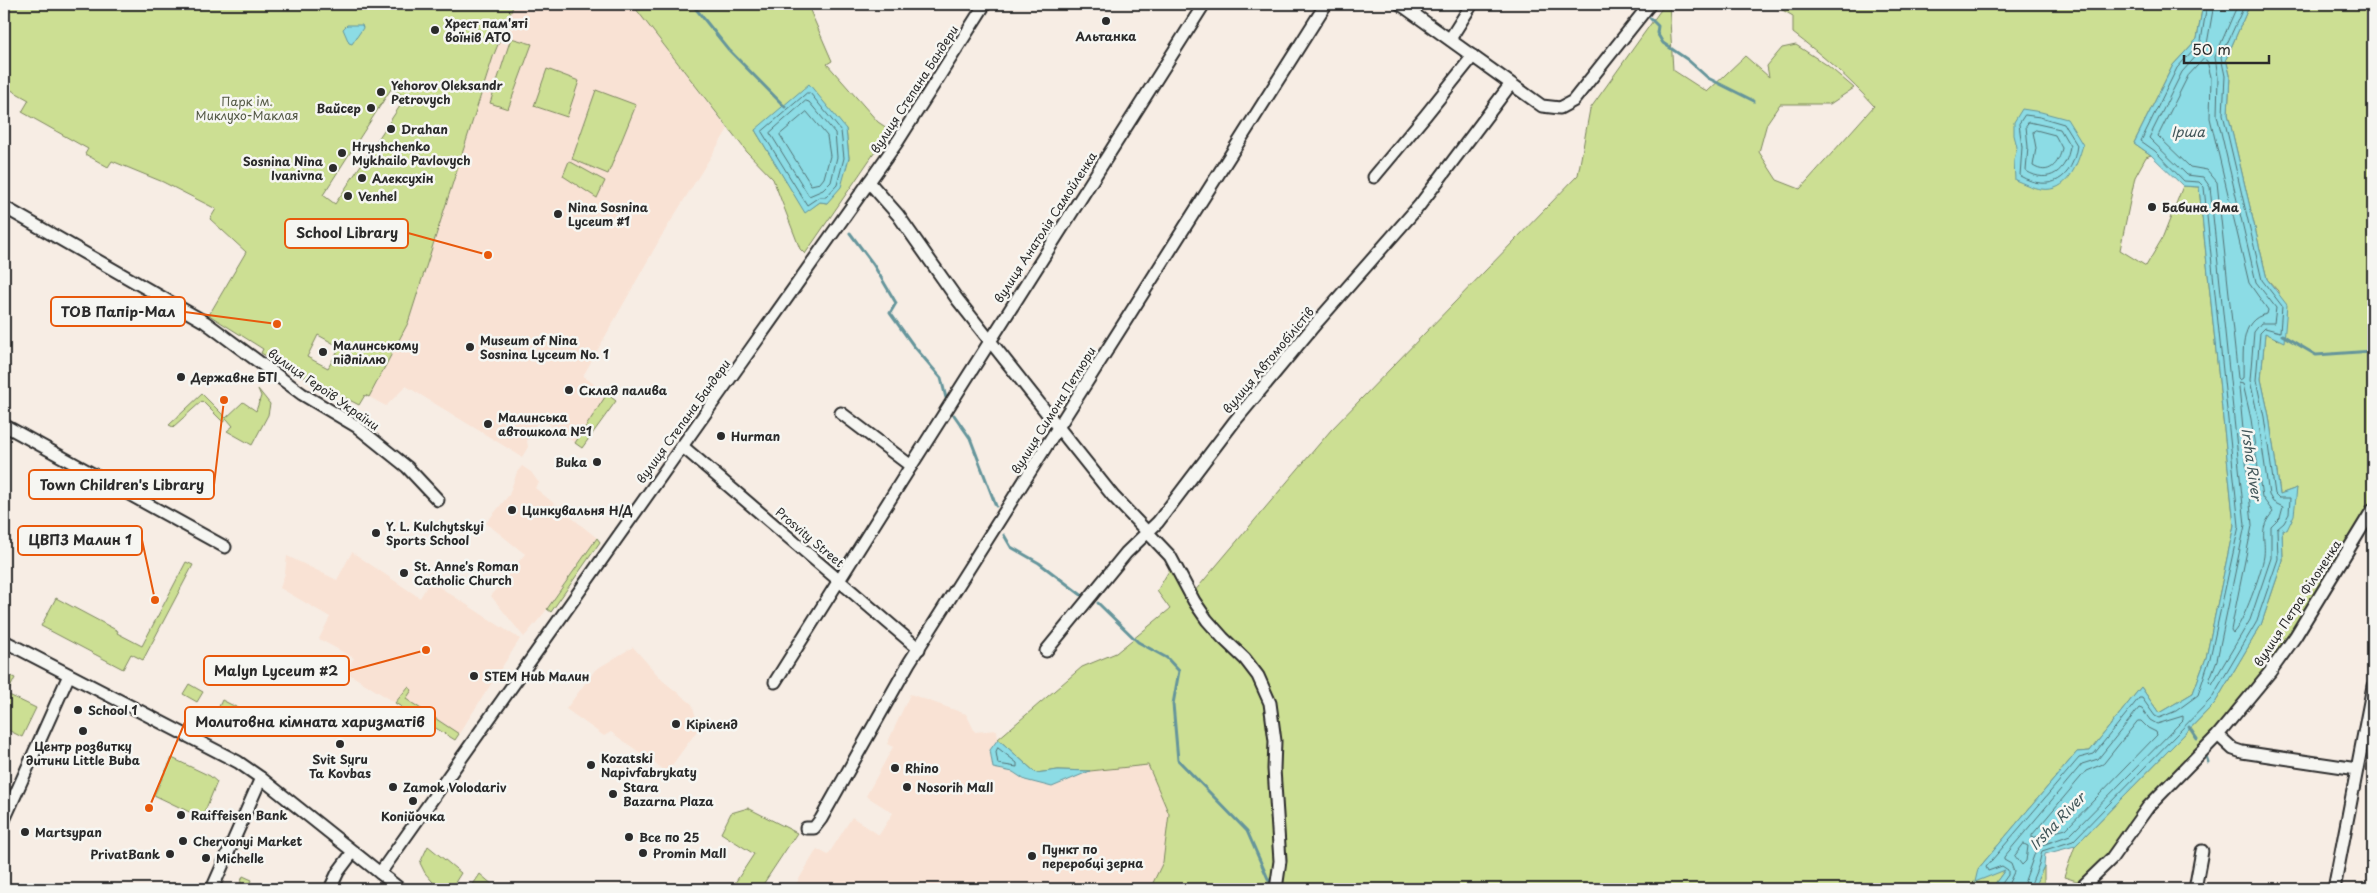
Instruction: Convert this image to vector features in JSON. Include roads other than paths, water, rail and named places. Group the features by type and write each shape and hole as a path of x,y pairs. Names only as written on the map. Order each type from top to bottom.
{"street":[{"name":"вулиця Степана Бандери","path":"380,873 869,182 912,120 985,4"},
{"name":"вулиця Анатолія Самойленка","path":"775,682 990,338 1204,4"},
{"name":"вулиця Симона Петлюри","path":"806,828 814,828 821,819 850,771 893,691 919,649 1326,4"},
{"path":"1400,4 1510,85 1542,106 1560,108 1573,101 1650,4"},
{"path":"1450,39 1472,4"},
{"path":"1374,176 1426,116 1473,56"},
{"name":"вулиця Автомобілістів","path":"1046,651 1126,553 1158,522 1234,422 1318,321 1419,206 1510,85"},
{"path":"869,182 898,215 957,299 990,338 1058,428 1113,496 1170,556 1194,601 1222,638 1250,665 1266,693 1272,715 1275,741 1274,769 1280,861 1276,889"},
{"name":"вулиця Героїв України","path":"4,207 205,322 302,394 356,426 407,468 438,500"},
{"path":"841,413 911,466"},
{"path":"4,425 225,547"},
{"name":"Prosvity Street","path":"682,446 919,649"},
{"name":"вулиця Петра Філоненка","path":"2080,889 2110,859 2148,807 2218,735 2265,678 2295,637 2373,510"},
{"path":"4,641 238,762 261,778 400,889"},
{"path":"4,820 69,676"},
{"path":"2334,889 2373,686"},
{"path":"2218,735 2233,749 2242,752 2357,769"},
{"path":"212,889 261,778"},
{"path":"2195,889 2202,851"},
{"path":"330,889 338,872 353,852"}],"water":[{"name":"Ірша","path":"2203,4 2250,4 2226,59 2230,75 2228,114 2267,279 2287,305 2284,342 2265,333 2261,379 2269,416 2280,494 2297,488 2294,515 2287,530 2282,529 2283,560 2261,625 2215,703 2075,846 2045,854 2044,866 2033,889 1991,889 2005,870 1975,882 1978,869 2077,752 2090,751 2141,687 2159,713 2193,693 2206,658 2234,525 2199,187 2183,186 2151,155 2134,143 2173,65 2197,39"},
{"path":"347,25 362,25 363,28 352,44 349,43 343,29"},
{"path":"809,84 846,129 849,158 841,187 827,203 820,202 805,213 755,130"},
{"path":"2022,109 2067,119 2083,145 2078,161 2070,176 2058,187 2041,189 2015,180 2014,160 2017,147 2014,135 2014,122"},
{"path":"998,739 1036,773 1058,770 1090,771 1052,787 1025,780 1013,772 993,768 990,750"}],"waterway":[{"path":"692,4 729,50 785,107"},
{"path":"1634,4 1639,8"},
{"path":"1650,18 1658,26 1657,33 1663,43 1688,60 1708,78 1754,101"},
{"path":"850,233 873,264 896,303 890,313 913,345 941,378 946,398"},
{"path":"2282,335 2316,355 2373,351"},
{"path":"954,415 970,438 996,506"},
{"path":"1004,535 1011,547 1039,563 1084,597"},
{"path":"1098,603 1138,642 1167,658 1179,671 1173,704 1178,760 1247,831 1269,881"},
{"path":"2189,727 2197,739"},
{"path":"2206,756 2208,762"}],"place":[{"name":"Альтанка","path":"1106,21"},
{"name":"Хрест пам'яті воїнів АТО","path":"435,30"},
{"name":"Yehorov Oleksandr Petrovych","path":"381,92"},
{"name":"Вайсер","path":"371,108"},
{"name":"Drahan","path":"391,129"},
{"name":"Hryshchenko Mykhailo Pavlovych","path":"342,153"},
{"name":"Sosnina Nina Ivanivna","path":"333,168"},
{"name":"Алексухін","path":"362,178"},
{"name":"Venhel","path":"348,196"},
{"name":"Бабина Яма","path":"2152,207"},
{"name":"Nina Sosnina Lyceum #1","path":"558,214"},
{"name":"School Library","path":"488,255"},
{"name":"ТОВ Папір-Мал","path":"277,324"},
{"name":"Museum of Nina Sosnina Lyceum No. 1","path":"470,347"},
{"name":"Малинському підпіллю","path":"323,352"},
{"name":"Державне БТІ","path":"181,377"},
{"name":"Склад палива","path":"569,390"},
{"name":"Town Children's Library","path":"224,400"},
{"name":"Малинська автошкола №1","path":"488,424"},
{"name":"Hurman","path":"721,436"},
{"name":"Buka","path":"597,462"},
{"name":"Цинкувальня Н/Д","path":"512,510"},
{"name":"Y. L. Kulchytskyi Sports School","path":"376,533"},
{"name":"St. Anne's Roman Catholic Church","path":"404,573"},
{"name":"ЦВПЗ Малин 1","path":"155,600"},
{"name":"Malyn Lyceum #2","path":"426,650"},
{"name":"STEM Hub Малин","path":"474,676"},
{"name":"School 1","path":"78,710"},
{"name":"Кіріленд","path":"676,724"},
{"name":"Центр розвитку дитини Little Buba","path":"83,731"},
{"name":"Svit Syru Ta Kovbas","path":"340,744"},
{"name":"Kozatski Napivfabrykaty","path":"591,765"},
{"name":"Rhino","path":"895,768"},
{"name":"Zamok Volodariv","path":"393,787"},
{"name":"Nosorih Mall","path":"907,787"},
{"name":"Stara Bazarna Plaza","path":"613,794"},
{"name":"Копійочка","path":"413,801"},
{"name":"Молитовна кімната харизматів","path":"149,808"},
{"name":"Raiffeisen Bank","path":"181,815"},
{"name":"Martsypan","path":"25,832"},
{"name":"Все по 25","path":"629,837"},
{"name":"Chervonyi Market","path":"183,841"},
{"name":"Promin Mall","path":"643,853"},
{"name":"PrivatBank","path":"170,854"},
{"name":"Пункт по переробці зерна","path":"1032,856"},
{"name":"Michelle","path":"206,858"}],"park label":[{"name":"Парк ім. Миклухо-Маклая","path":"247,108"}],"water label":[{"name":"Irsha River","path":"2252,464"},
{"name":"Irsha River","path":"2057,821"}]}
